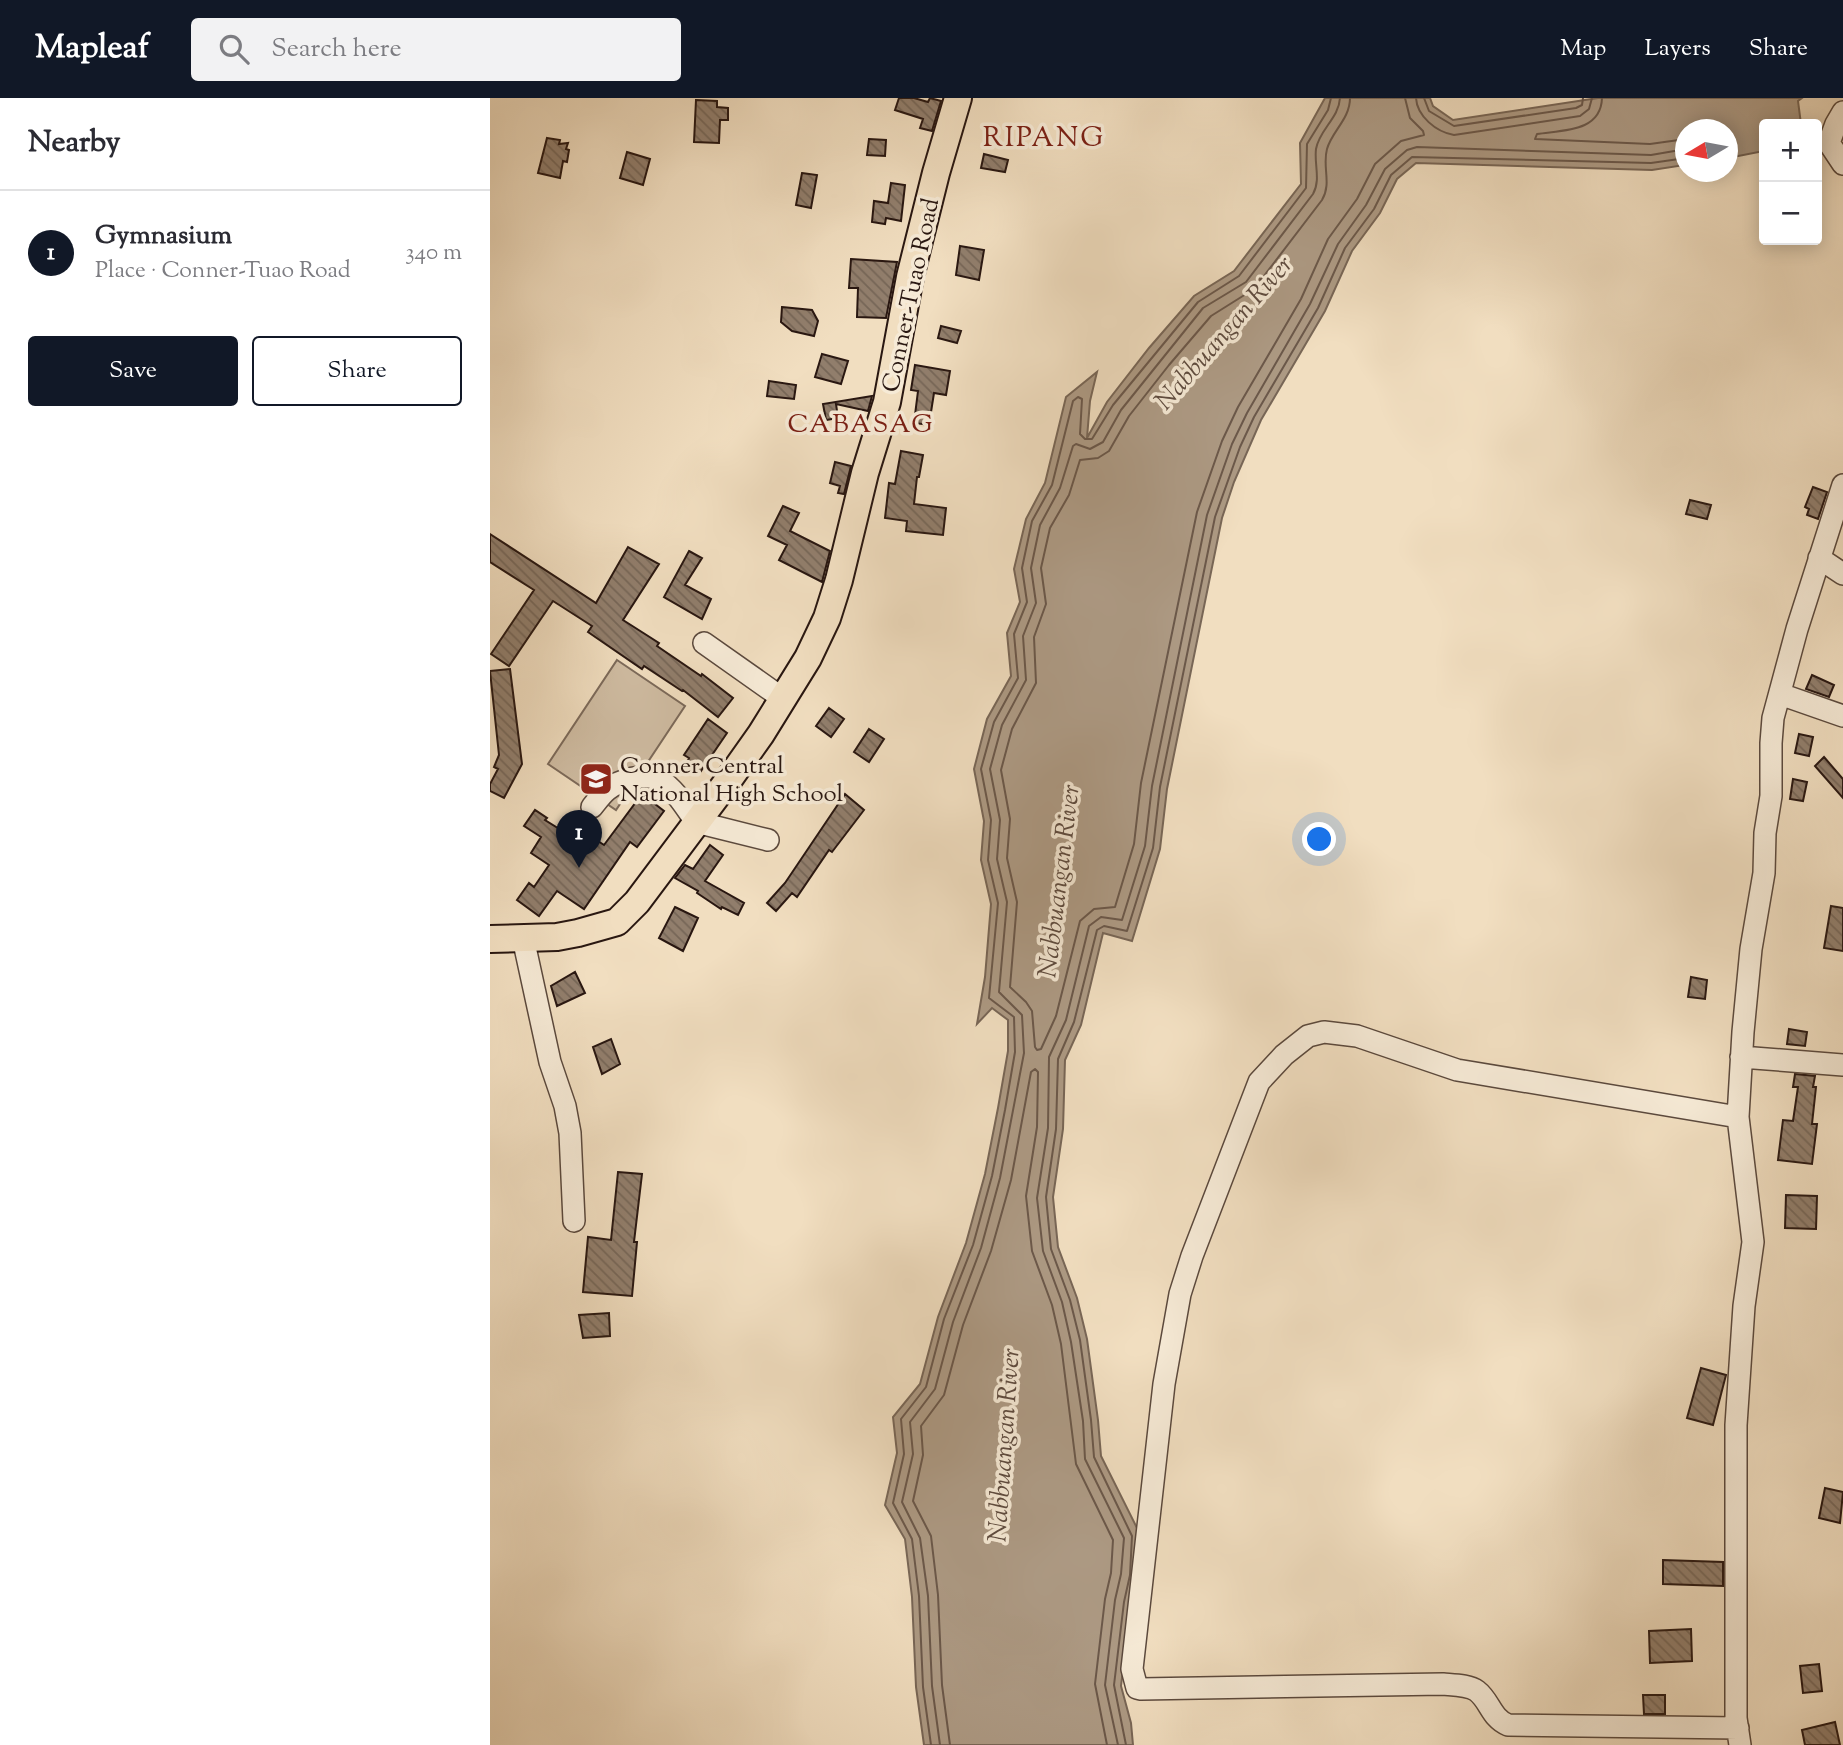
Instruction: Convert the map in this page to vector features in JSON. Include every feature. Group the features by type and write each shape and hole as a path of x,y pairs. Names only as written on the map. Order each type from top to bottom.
{"main road":[{"name":"Conner-Tuao Road","path":"490,939 578,933 617,922 637,902 761,734 808,658 827,618 839,580 865,473 887,402 910,277 958,98"}],"street":[{"path":"1839,118 1829,143 1843,164"},
{"path":"1738,1117 1457,1070 1357,1036 1324,1032 1308,1036 1284,1055 1259,1082 1180,1294 1164,1384 1132,1669 1137,1688 1443,1684 1479,1692 1496,1718 1508,1725 1739,1736 1736,1425 1744,1306 1753,1241 1738,1117 1741,1057 1751,949 1764,873 1771,743 1780,694 1797,629 1843,485"},
{"path":"1819,558 1843,574"},
{"path":"704,643 782,698"},
{"path":"1780,694 1843,716"},
{"path":"592,807 609,788 633,779 651,777 661,780 679,798 696,822 768,840"},
{"path":"523,938 550,1062 565,1106 570,1133 574,1221"},
{"path":"1741,1057 1843,1065"}],"shaded area":[{"path":"617,660 685,706 616,810 548,764"}],"water":[{"name":"Nabbuangan River","path":"1325,98 1430,98 1433,106 1453,120 1598,98 1802,98 1798,101 1800,119 1759,119 1759,152 1738,156 1738,119 1675,119 1675,167 1652,170 1416,163 1397,179 1380,213 1352,251 1325,311 1261,420 1234,482 1222,518 1167,789 1160,849 1132,941 1103,933 1081,1025 1065,1060 1063,1129 1053,1197 1058,1247 1077,1298 1087,1339 1101,1456 1140,1534 1121,1686 1131,1723 1133,1745 924,1745 916,1687 912,1597 905,1539 885,1505 897,1453 893,1417 920,1384 938,1317 966,1243 985,1174 1008,1051 1008,1020 992,1008 977,1024 985,977 991,904 981,860 984,821 974,769 987,719 1011,676 1007,633 1020,602 1014,569 1026,519 1045,483 1066,397 1097,372 1090,401 1087,438 1107,402 1149,348 1194,296 1234,271 1301,184 1300,143"}],"building":[{"path":"899,98 928,102 930,98 941,101 932,131 920,128 923,119 895,110"},
{"path":"696,100 717,101 717,107 728,108 728,120 720,120 719,143 694,142"},
{"path":"547,138 560,140 559,144 568,143 567,162 563,161 560,178 538,173"},
{"path":"869,139 886,140 885,156 867,155"},
{"path":"627,152 650,159 643,185 620,178"},
{"path":"984,154 1008,160 1005,172 981,168"},
{"path":"802,173 817,175 811,208 796,205"},
{"path":"891,183 905,185 901,221 886,218 885,224 872,222 874,201 888,203"},
{"path":"960,246 984,250 979,280 956,275"},
{"path":"851,259 897,262 886,318 857,317 858,288 849,288"},
{"path":"782,307 812,310 818,321 814,336 792,331 781,322"},
{"path":"941,326 961,331 957,343 938,338"},
{"path":"822,354 848,361 841,384 815,377"},
{"path":"915,365 950,371 946,395 934,393 929,425 914,423 918,391 911,390"},
{"path":"769,381 796,385 794,399 767,396"},
{"path":"872,396 868,411 836,404 838,418 826,420 823,404"},
{"path":"901,451 923,455 914,504 946,508 943,535 906,531 907,521 885,518 889,483 895,484"},
{"path":"835,462 851,466 844,494 838,493 840,486 830,483"},
{"path":"1813,487 1827,492 1818,519 1807,515 1809,509 1805,507"},
{"path":"1690,500 1711,505 1707,519 1686,514"},
{"path":"783,506 799,513 790,531 830,551 822,582 779,560 787,545 768,536"},
{"path":"490,534 596,603 628,547 659,564 623,620 733,698 718,717 683,690 644,666 642,669 588,632 592,626 553,601 509,666 491,654 534,590 490,562"},
{"path":"689,551 702,558 685,585 711,599 702,619 664,597"},
{"path":"510,669 522,764 504,798 490,791 490,784 498,769 494,767 499,755 490,671"},
{"path":"1812,675 1834,685 1829,697 1806,689"},
{"path":"829,708 844,719 831,737 816,726"},
{"path":"708,719 727,733 699,774 685,765 689,758 684,755"},
{"path":"869,729 884,739 869,762 854,752"},
{"path":"1799,734 1813,737 1809,756 1795,753"},
{"path":"1824,757 1843,779 1843,798 1815,766"},
{"path":"1793,779 1807,782 1803,801 1790,799"},
{"path":"642,794 664,811 637,847 630,842 584,909 557,891 539,916 517,900 529,883 534,887 549,865 531,853 541,837 524,826 535,810 547,818 545,820 569,835 575,826 604,845"},
{"path":"845,794 864,810 832,852 829,850 797,897 792,893 776,911 767,903 785,883"},
{"path":"710,845 723,855 705,881 744,903 738,915 722,907 721,909 675,878 685,865 693,869"},
{"path":"1831,906 1843,908 1843,951 1824,948"},
{"path":"675,907 698,918 683,951 659,938"},
{"path":"575,972 585,993 557,1006 551,986"},
{"path":"1691,977 1707,980 1705,999 1688,997"},
{"path":"1789,1029 1807,1032 1805,1046 1787,1044"},
{"path":"611,1039 620,1064 602,1074 593,1047"},
{"path":"1795,1074 1815,1076 1812,1124 1817,1124 1812,1164 1778,1160 1783,1120 1793,1121 1798,1087 1793,1087"},
{"path":"618,1172 642,1174 634,1242 637,1242 632,1296 583,1292 588,1237 611,1240"},
{"path":"1786,1195 1817,1196 1816,1229 1785,1228"},
{"path":"609,1313 610,1336 583,1338 579,1315"},
{"path":"1701,1368 1726,1375 1713,1425 1687,1418"},
{"path":"1825,1488 1843,1492 1840,1523 1819,1518"},
{"path":"1663,1560 1723,1562 1723,1586 1663,1584"},
{"path":"1691,1629 1692,1661 1650,1663 1649,1631"},
{"path":"1819,1664 1822,1691 1803,1693 1800,1666"},
{"path":"1643,1695 1665,1695 1665,1714 1644,1714"},
{"path":"1835,1722 1840,1745 1805,1745 1802,1730"}],"place":[{"name":"Conner Central National High School","path":"596,779"},
{"name":"Gymnasium","path":"579,868"}],"district":[{"name":"RIPANG","path":"1044,136"},
{"name":"CABASAG","path":"861,423"}]}
